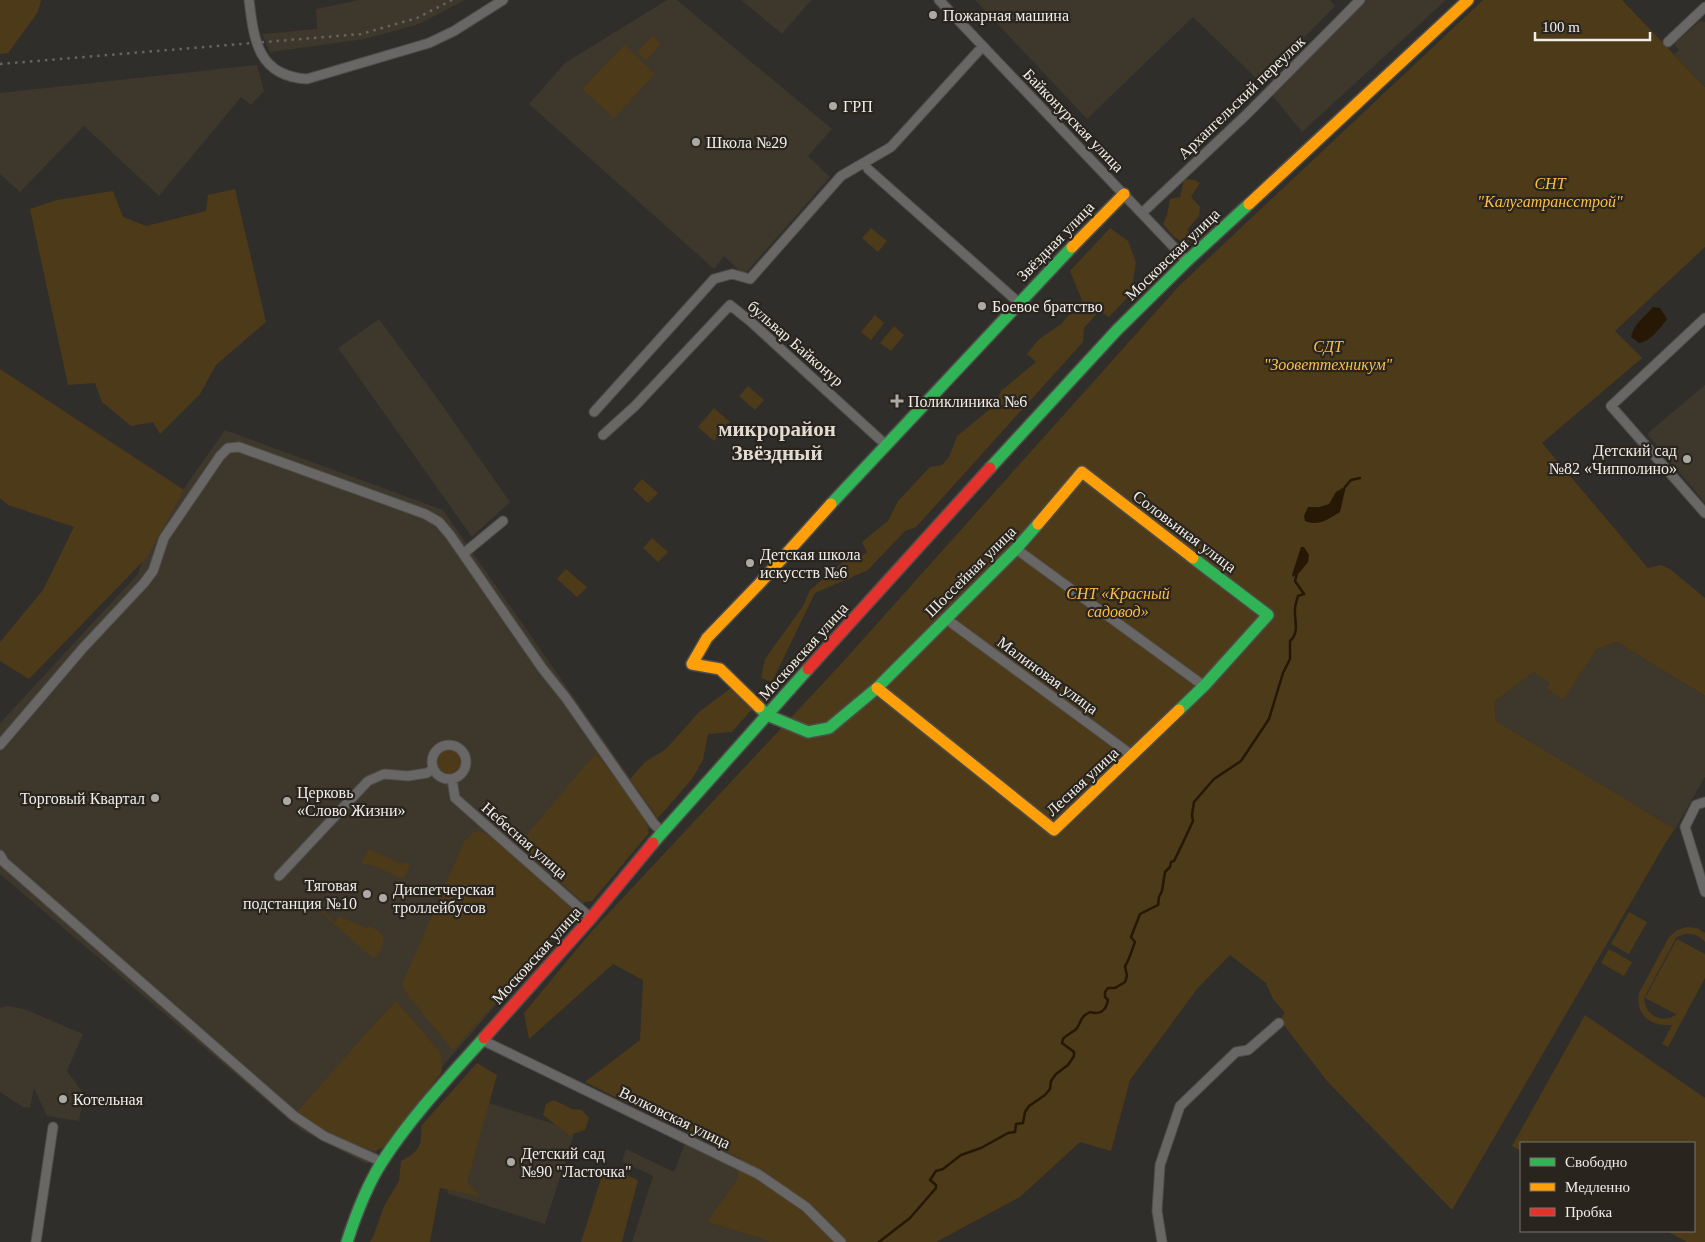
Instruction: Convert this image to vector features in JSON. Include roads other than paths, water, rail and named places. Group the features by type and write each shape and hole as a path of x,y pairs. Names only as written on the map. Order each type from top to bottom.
{"street":[{"path":"249,0 260,51 270,66 280,73 293,78 306,79 429,43 454,31 503,0"},
{"name":"Байконурская улица","path":"939,0 1187,261"},
{"name":"Архангельский переулок","path":"1142,214 1247,114 1360,0"},
{"name":"Московская улица","path":"347,1242 358,1208 382,1162 425,1104 591,918 662,832 767,715 1115,332 1187,261 1468,0"},
{"path":"1668,42 1705,7"},
{"path":"594,412 714,279 732,274 750,279 841,176 890,147 983,46"},
{"path":"868,169 1018,302"},
{"name":"Звёздная улица","path":"767,715 720,669 692,664 707,638 1018,302 1124,194"},
{"name":"бульвар Байконур","path":"603,435 635,406 730,305 886,445"},
{"path":"1705,318 1611,406 1705,513"},
{"path":"0,745 83,648 144,583 153,571 164,538 220,456 228,448 239,447 425,514 439,522 654,824 662,832"},
{"name":"Шоссейная улица","path":"767,715 808,732 829,728 877,688 1016,549 1082,472"},
{"name":"Соловьиная улица","path":"1082,472 1268,615"},
{"path":"463,554 504,521"},
{"path":"1016,549 1204,686"},
{"name":"Лесная улица","path":"877,688 1054,830 1204,686 1268,615"},
{"name":"Малиновая улица","path":"945,618 1133,756"},
{"path":"446,746 458,748 464,755 466,764 463,772 452,779 439,776 433,769 433,756 438,749 446,746"},
{"path":"279,876 368,780 384,774 408,776 427,773 433,769"},
{"name":"Небесная улица","path":"452,779 455,798 591,918"},
{"path":"1705,802 1696,805 1685,827 1705,892"},
{"path":"0,855 4,862 294,1116 324,1136 382,1162"},
{"path":"1162,1242 1157,1211 1160,1165 1180,1106 1236,1052 1248,1050 1279,1023"},
{"name":"Волковская улица","path":"482,1040 758,1174 806,1207 841,1242"},
{"path":"36,1242 53,1127"}],"waterway":[{"path":"1345,487 1351,480 1360,478"},
{"path":"879,1242 910,1218 936,1188 936,1185 930,1180 936,1171 943,1169 961,1155 981,1148 1008,1133 1015,1132 1016,1124 1023,1123 1025,1112 1029,1106 1045,1095 1050,1089 1051,1081 1056,1074 1068,1065 1074,1056 1074,1052 1062,1043 1063,1039 1077,1028 1083,1017 1087,1014 1090,1012 1100,1012 1104,1009 1108,1000 1105,997 1105,992 1108,988 1115,988 1125,982 1127,976 1125,966 1135,942 1131,937 1140,914 1158,905 1165,872 1170,867 1171,862 1174,861 1193,821 1194,802 1214,779 1241,761 1269,719 1283,673 1290,659 1290,641 1296,630 1296,602 1298,596 1304,594 1295,581 1297,573"}],"railway":[{"path":"0,64 361,34 417,18 452,0"}],"place":[{"name":"Пожарная машина","path":"933,15"},
{"name":"ГРП","path":"833,106"},
{"name":"Школа №29","path":"696,142"},
{"name":"Боевое братство","path":"982,306"},
{"name":"Поликлиника №6","path":"897,401"},
{"name":"Детский сад №82 «Чипполино»","path":"1687,459"},
{"name":"Детская школа искусств №6","path":"750,563"},
{"name":"Торговый Квартал","path":"155,798"},
{"name":"Церковь «Слово Жизни»","path":"287,801"},
{"name":"Тяговая подстанция №10","path":"367,894"},
{"name":"Диспетчерская троллейбусов","path":"383,898"},
{"name":"Котельная","path":"63,1099"},
{"name":"Детский сад №90 \"Ласточка\"","path":"511,1162"}],"district":[{"name":"микрорайон Звёздный","path":"777,441"}],"park label":[{"name":"СНТ \"Калугатрансстрой\"","path":"1550,192"},
{"name":"СДТ \"Зооветтехникум\"","path":"1328,355"},
{"name":"СНТ «Красный садовод»","path":"1118,602"}]}
